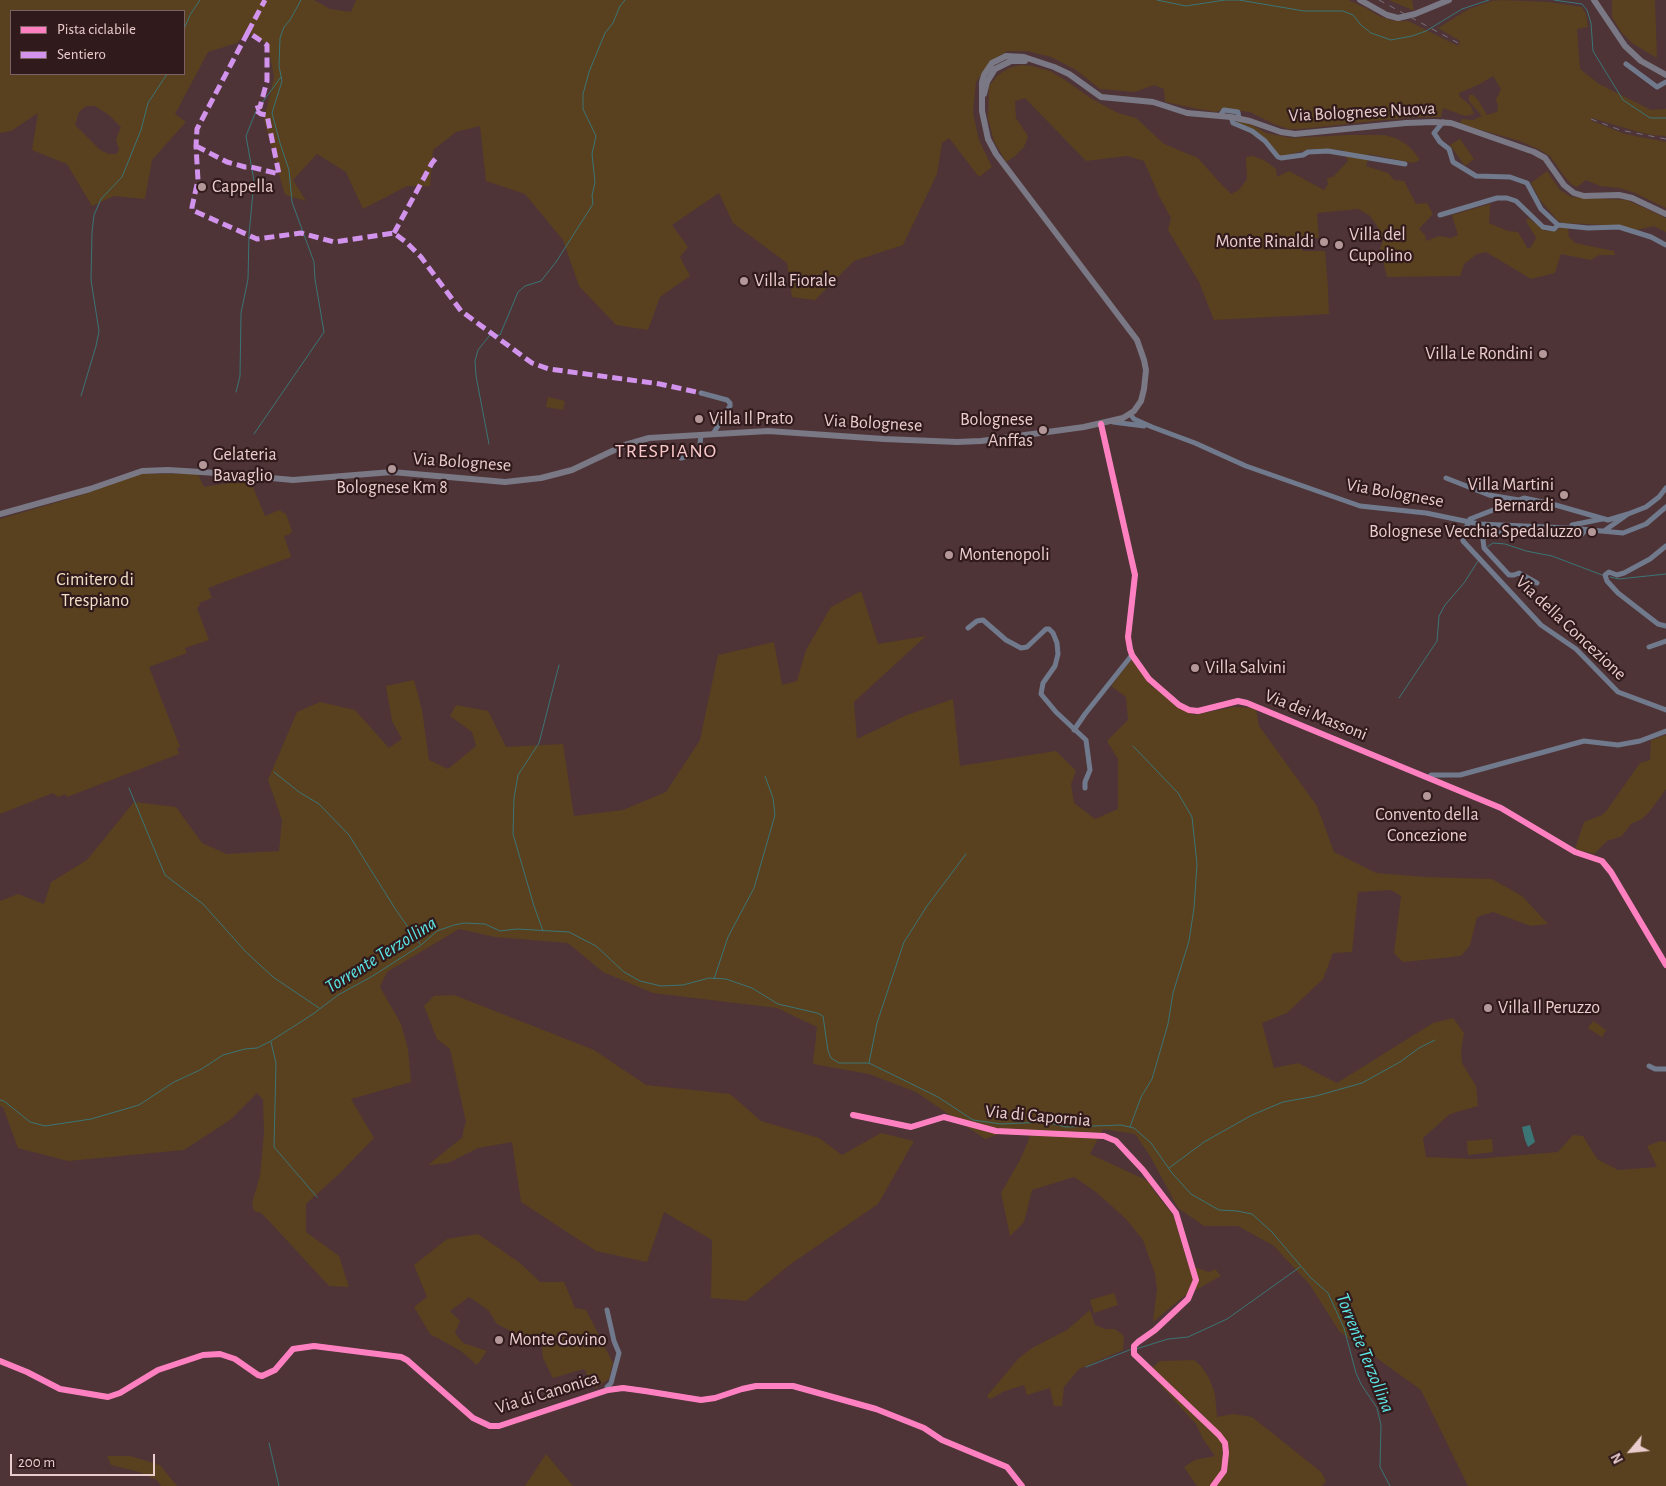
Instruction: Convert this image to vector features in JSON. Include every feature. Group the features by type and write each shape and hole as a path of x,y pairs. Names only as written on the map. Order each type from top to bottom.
{"main road":[{"path":"1360,0 1388,15 1398,18 1415,14 1449,0"},
{"path":"1594,0 1629,50 1641,61 1666,75"},
{"name":"Via Bolognese Nuova","path":"1130,418 1141,401 1146,380 1144,360 1138,340 996,154 988,139 982,112 987,82 991,74 1002,64 1015,60 1046,65 1069,74 1101,97 1153,102 1187,113 1231,117 1281,132 1295,134 1406,123 1451,123 1534,152 1545,158 1564,185 1574,193 1584,196 1620,194 1666,214"},
{"name":"Via Bolognese","path":"0,514 90,490 142,471 168,470 294,480 392,472 506,482 541,478 572,470 640,440 776,431 860,438 958,442 1002,439 1130,418"}],"street":[{"path":"1626,64 1657,87 1666,82"},
{"path":"1220,116 1224,110 1238,112 1239,119"},
{"path":"1231,117 1233,123 1252,131 1265,141 1281,158 1303,155 1308,152 1328,151 1405,164"},
{"path":"1443,122 1434,133 1440,142 1449,149 1453,162 1476,176 1510,177 1527,183 1542,209 1558,225"},
{"path":"1440,215 1497,198 1507,198 1516,201 1544,227 1554,228 1558,225 1588,228 1619,227 1651,237 1666,245"},
{"path":"701,393 727,400 730,403 713,434"},
{"name":"Via Bolognese","path":"1130,418 1195,443 1246,466 1360,506 1426,514 1468,522 1623,533 1646,524 1666,507"},
{"name":"Via dei Massoni","path":"1101,424 1135,575 1128,637 1130,649 1132,655 1149,679 1179,705 1189,710 1198,712 1238,701 1247,702 1500,808 1575,852 1602,862 1611,872 1666,965"},
{"path":"681,458 699,453 701,435"},
{"path":"1446,478 1489,495 1519,500"},
{"path":"1468,522 1470,519 1524,498 1608,520 1646,507 1659,497 1666,488"},
{"path":"1604,531 1628,514"},
{"path":"1572,525 1602,519"},
{"name":"Via della Concezione","path":"1468,522 1463,535 1463,541 1541,625 1576,649 1618,692 1666,710"},
{"name":"Via Bolognese","path":"1537,582 1520,573 1509,575 1484,548 1482,540 1498,533 1511,532 1575,536 1582,534 1586,530"},
{"path":"1666,546 1662,552 1624,573 1617,575 1609,572 1605,575 1607,581 1618,593 1658,624 1666,626"},
{"path":"968,628 977,621 983,620 1006,640 1021,648 1027,647 1046,629 1049,629 1056,638 1058,654 1055,666 1043,683 1041,694 1056,712 1086,740 1090,770 1085,782 1085,788"},
{"path":"1650,647 1666,641"},
{"path":"1074,730 1084,714 1132,655"},
{"path":"1429,777 1460,775 1584,740 1618,745 1640,741 1666,731"},
{"path":"1649,1066 1655,1069 1666,1069"},
{"name":"Via di Capornia","path":"853,1115 911,1127 944,1117 996,1131 1104,1136 1116,1141 1143,1170 1176,1214 1196,1280 1188,1299 1138,1342 1134,1348 1137,1358 1220,1436 1225,1443 1224,1471 1213,1486"},
{"path":"607,1310 614,1341 619,1353 611,1383 607,1387 608,1390"},
{"name":"Via di Canonica","path":"0,1361 60,1389 108,1397 120,1393 158,1370 203,1355 220,1354 235,1358 262,1376 276,1370 293,1349 302,1347 322,1347 401,1357 407,1360 473,1418 490,1426 499,1426 608,1390 623,1388 700,1400 715,1398 756,1386 793,1386 876,1409 924,1428 942,1440 1011,1469 1022,1486"}],"green space":[{"path":"0,0 314,0 330,9 351,12 356,0 1348,0 1379,16 1394,21 1408,21 1458,46 1460,41 1438,28 1469,9 1491,1 1502,0 1548,2 1582,7 1586,14 1588,27 1577,29 1580,69 1599,84 1651,110 1666,109 1666,136 1652,135 1592,118 1590,120 1625,134 1666,142 1666,208 1620,188 1600,186 1586,180 1577,187 1572,185 1550,156 1540,150 1520,141 1460,124 1462,119 1473,120 1482,116 1469,101 1469,95 1473,95 1478,100 1487,115 1497,112 1496,100 1501,89 1493,76 1459,93 1460,97 1471,106 1474,114 1465,116 1443,108 1441,117 1413,117 1288,129 1250,112 1225,109 1216,112 1165,102 1164,89 1154,85 1135,92 1100,89 1076,70 1051,57 1027,51 1007,51 990,62 976,82 973,113 979,140 992,167 979,177 949,138 942,143 937,174 903,245 854,261 815,300 792,297 787,263 733,223 719,193 672,225 688,247 680,257 690,276 660,297 648,330 616,325 579,286 563,240 525,194 486,181 480,126 456,132 433,150 430,186 407,186 363,209 346,172 317,154 293,180 306,201 285,195 264,120 274,77 268,44 247,32 237,43 208,52 175,114 186,122 152,160 145,199 114,196 92,206 67,164 32,150 38,113 11,131 0,133","holes":["86,106 95,106 109,115 121,127 116,139 119,150 116,154 109,154 100,150 75,125 79,112"]},
{"path":"1389,0 1412,0 1414,11 1410,9"},
{"path":"1612,0 1655,0 1657,58 1632,43 1621,32 1612,17"},
{"path":"1021,65 1050,71 1092,99 1118,113 1136,118 1164,144 1198,158 1231,194 1239,190 1247,179 1246,157 1253,156 1264,160 1276,169 1277,177 1289,171 1324,190 1328,184 1327,178 1333,177 1348,161 1343,150 1310,149 1281,157 1273,148 1236,123 1240,121 1266,133 1291,138 1385,135 1406,144 1420,160 1413,163 1369,154 1366,166 1388,173 1394,180 1404,181 1416,204 1427,203 1433,214 1419,229 1425,235 1426,241 1439,236 1451,238 1458,235 1452,215 1490,204 1489,223 1508,231 1518,232 1528,249 1536,238 1526,221 1528,218 1546,231 1568,228 1569,237 1575,243 1614,251 1615,255 1599,255 1591,260 1561,254 1555,273 1531,279 1486,252 1477,254 1464,264 1460,276 1387,277 1380,249 1383,241 1377,226 1370,216 1358,209 1317,213 1319,238 1291,238 1303,251 1325,251 1329,314 1214,320 1199,282 1168,230 1171,218 1144,161 1127,156 1086,161 1025,98 1015,101 1016,118 1028,136 1024,147 1006,162 994,141 988,119 989,86 998,75 1009,68"},
{"path":"1460,139 1474,159 1465,166 1450,145"},
{"path":"1547,171 1560,190 1571,197 1627,200 1666,218 1666,232 1654,226 1637,230 1623,226 1564,223 1558,221 1540,200 1531,183"},
{"path":"548,397 565,401 563,410 546,407"},
{"name":"Cimitero di Trespiano","path":"142,474 198,474 204,487 251,482 265,516 279,510 286,514 292,531 284,536 291,557 208,588 212,598 199,603 200,605 197,608 209,640 185,648 187,653 149,667 180,747 177,748 179,754 67,797 65,794 58,797 53,793 0,814 0,519 82,495"},
{"path":"861,591 878,644 926,636 854,702 857,739 907,715 953,699 960,766 1056,751 1076,771 1071,784 1074,803 1095,819 1118,809 1118,759 1107,741 1128,720 1126,697 1111,686 1132,659 1150,685 1194,715 1233,707 1256,708 1259,726 1317,806 1334,852 1376,873 1492,879 1522,896 1548,924 1531,926 1493,912 1477,917 1470,945 1461,956 1403,962 1394,953 1401,896 1391,890 1358,892 1352,952 1333,953 1323,979 1287,1013 1262,1023 1274,1068 1298,1063 1337,1083 1433,1023 1453,1018 1464,1033 1461,1051 1462,1063 1476,1086 1478,1106 1450,1114 1423,1138 1426,1157 1476,1159 1558,1152 1573,1135 1583,1136 1597,1159 1618,1170 1657,1167 1647,1146 1660,1141 1666,1142 1666,1486 1468,1486 1421,1390 1339,1331 1310,1285 1274,1246 1238,1226 1204,1226 1178,1208 1150,1156 1135,1134 1103,1129 1090,1154 1148,1181 1174,1216 1188,1265 1209,1272 1215,1269 1221,1276 1183,1297 1153,1322 1157,1289 1155,1274 1143,1240 1126,1219 1096,1192 1074,1177 1032,1190 1024,1222 1010,1236 1001,1193 1021,1158 1030,1137 1016,1128 985,1139 916,1092 869,1074 813,1064 817,1027 777,1008 653,993 603,972 568,943 495,937 459,929 387,972 380,987 401,1024 408,1049 411,1082 351,1099 374,1138 306,1204 306,1232 339,1256 349,1287 329,1286 261,1213 254,1211 252,1203 260,1176 264,1133 263,1100 257,1093 230,1120 184,1150 68,1161 18,1148 3,1107 0,1106 0,901 18,894 44,904 51,882 87,860 134,802 176,807 202,843 227,854 279,851 282,820 268,780 297,712 320,702 355,710 389,748 402,739 392,721 386,686 414,680 422,710 429,760 448,769 476,746 472,732 450,716 456,705 488,711 506,747 563,744 574,816 623,810 666,792 700,740 718,655 774,642 782,685 797,681 806,650 831,607"},
{"path":"1666,735 1666,789 1650,811 1642,819 1631,824 1622,836 1607,841 1594,854 1575,849 1584,822 1602,815 1607,810 1640,763 1650,760 1651,740"},
{"path":"454,995 594,1050 646,1085 730,1094 761,1121 819,1138 842,1155 881,1133 914,1141 878,1204 788,1266 746,1301 711,1298 712,1240 664,1212 647,1262 596,1251 521,1202 512,1142 478,1148 448,1163 428,1165 463,1137 466,1122 450,1049 437,1039 424,1006 434,996"},
{"path":"1593,1021 1606,1030 1602,1037 1588,1028"},
{"path":"1492,1139 1493,1152 1468,1155 1467,1141"},
{"path":"478,1234 520,1263 540,1282 564,1282 575,1308 586,1310 613,1363 609,1379 595,1388 584,1369 553,1378 543,1358 541,1339 521,1336 497,1324 488,1310 469,1297 450,1311 460,1321 455,1333 463,1343 487,1351 477,1365 461,1351 430,1334 414,1307 427,1297 414,1265 447,1239"},
{"path":"1114,1293 1118,1305 1094,1313 1090,1300"},
{"path":"1090,1310 1095,1325 1105,1329 1115,1329 1124,1336 1123,1350 1079,1369 1064,1387 1062,1406 1054,1406 1050,1388 1027,1395 1024,1385 1005,1391 990,1399 987,1396 1019,1358 1032,1348 1067,1330"},
{"path":"1194,1360 1201,1366 1209,1378 1215,1394 1217,1417 1233,1414 1252,1417 1321,1472 1326,1481 1322,1486 1197,1486 1184,1467 1195,1460 1215,1456 1203,1439 1196,1424 1148,1371 1160,1361"},
{"path":"546,1454 573,1486 525,1486"},
{"path":"107,1456 130,1456 160,1465 177,1486 161,1486 157,1480 139,1472 111,1465"}],"water":[{"path":"1530,1125 1535,1142 1528,1147 1522,1127"}],"waterway":[{"path":"185,27 200,0"},
{"path":"254,434 324,332 314,262 292,202 289,170 272,113 282,81 279,66 280,38 284,27 301,0"},
{"path":"489,444 476,376 475,361 478,350 490,335 500,335 518,292 525,286 541,281 556,262 593,204 592,196 595,182 592,154 596,136 583,109 583,94 589,72 605,33 613,23 620,6 625,0"},
{"path":"1157,0 1186,6 1225,0 1239,0 1304,11 1343,11 1353,15 1371,33 1391,40 1426,31 1462,9 1489,0"},
{"path":"1554,0 1582,4 1587,10 1591,23 1593,51 1623,100 1650,118 1666,118"},
{"path":"81,396 99,331 91,280 94,215 101,199 122,177 141,130 148,103 166,75"},
{"path":"236,392 240,376 241,313 248,279 249,235 254,181 246,136 256,111 281,77"},
{"path":"1487,547 1493,543 1505,544 1526,551 1552,556 1602,575"},
{"path":"1399,698 1437,641 1439,616 1445,605 1464,583 1478,561"},
{"path":"1610,577 1619,579 1666,574"},
{"path":"543,931 513,834 514,798 518,775 539,743 559,665"},
{"path":"1130,1127 1141,1097 1152,1079 1168,1024 1173,993 1189,941 1194,908 1197,864 1192,817 1178,793 1133,746"},
{"path":"274,772 299,792 319,804 349,835 396,910 420,944"},
{"path":"714,979 728,937 754,888 775,815 773,798 765,776"},
{"path":"129,788 165,875 203,904 246,952 273,977 319,1008"},
{"path":"869,1063 877,1023 904,942 927,906 966,854"},
{"name":"Torrente Terzollina","path":"0,1100 4,1101 30,1122 45,1126 91,1119 139,1105 174,1082 200,1070 223,1055 257,1048 271,1041 313,1014 338,995 371,977 421,945 437,931 464,923 485,924 500,931 517,929 569,932 596,946 624,972 640,981 661,986 683,985 709,978 726,979 752,988 778,1004 817,1013 823,1016 828,1051 831,1058 839,1063 869,1063 938,1097 973,1120 1001,1124 1045,1122 1066,1127 1121,1125 1134,1128 1151,1143 1172,1173 1191,1194 1219,1210 1252,1214 1272,1232 1311,1278 1328,1293 1344,1328 1356,1373 1377,1408 1381,1425 1380,1467 1390,1486"},
{"path":"1169,1168 1204,1142 1252,1115 1283,1102 1316,1096 1362,1083 1435,1040"},
{"path":"271,1042 276,1063 274,1147 317,1197"},
{"path":"1136,1349 1168,1339 1188,1337 1227,1319 1300,1267"},
{"path":"1086,1367 1132,1349"},
{"path":"269,1443 279,1486"}],"railway":[{"path":"1379,0 1458,43"},
{"path":"1591,119 1620,130 1666,139"}],"marked path":[{"path":"196,146 227,162 279,174 267,115 261,114 254,109 260,107 267,81 267,45 248,32 265,0"},
{"path":"248,32 197,129 198,180 192,210 257,239 301,233 334,242 394,233 421,257 461,311 532,363 549,369 660,384 701,393"},
{"path":"394,233 436,158"}],"cycle path":[{"path":"1101,424 1135,575 1128,637 1130,649 1132,655 1149,679 1179,705 1189,710 1198,711 1238,701 1247,703 1501,808 1575,852 1602,861 1611,872 1666,965"},
{"path":"853,1115 911,1127 944,1117 996,1131 1104,1136 1116,1141 1143,1170 1176,1213 1196,1280 1188,1299 1155,1330 1134,1346 1134,1354 1219,1435 1225,1443 1224,1471 1213,1486"},
{"path":"0,1361 60,1389 108,1397 120,1393 158,1370 203,1355 220,1354 235,1359 262,1376 275,1370 293,1349 314,1346 401,1357 407,1360 473,1418 490,1426 499,1426 608,1390 623,1388 701,1400 715,1398 756,1386 793,1386 876,1409 924,1428 942,1440 1007,1467 1022,1486"}],"place":[{"name":"Cappella","path":"202,187"},
{"name":"Monte Rinaldi","path":"1324,242"},
{"name":"Villa del Cupolino","path":"1339,245"},
{"name":"Villa Fiorale","path":"744,281"},
{"name":"Villa Le Rondini","path":"1543,354"},
{"name":"Villa Il Prato","path":"699,419"},
{"name":"Bolognese Anffas","path":"1043,430"},
{"name":"Gelateria Bavaglio","path":"203,465"},
{"name":"Bolognese Km 8","path":"392,469"},
{"name":"Villa Martini Bernardi","path":"1564,495"},
{"name":"Bolognese Vecchia Spedaluzzo","path":"1592,532"},
{"name":"Montenopoli","path":"949,555"},
{"name":"Villa Salvini","path":"1195,668"},
{"name":"Convento della Concezione","path":"1427,796"},
{"name":"Villa Il Peruzzo","path":"1488,1008"},
{"name":"Monte Govino","path":"499,1340"}],"district":[{"name":"TRESPIANO","path":"666,451"}]}
